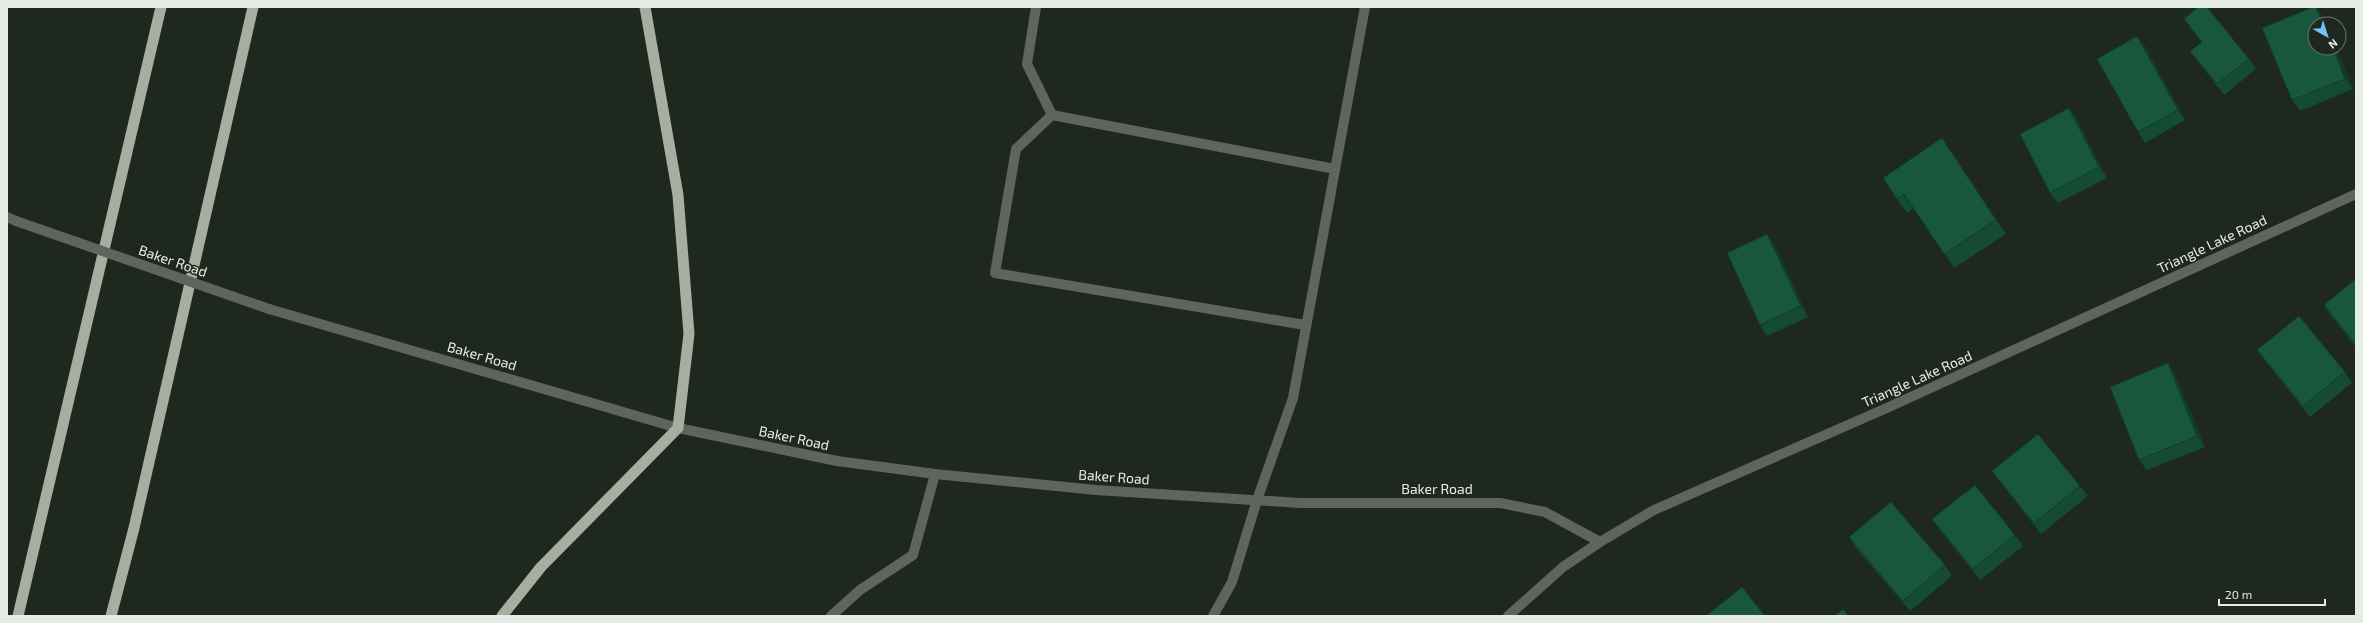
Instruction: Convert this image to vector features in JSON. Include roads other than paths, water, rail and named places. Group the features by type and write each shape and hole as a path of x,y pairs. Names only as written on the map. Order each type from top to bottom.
{"highway":[{"path":"18,616 161,7"},
{"path":"111,616 138,512 253,7"},
{"path":"502,616 541,567 678,428 689,334 678,195 646,7"}],"street":[{"path":"1036,7 1027,64 1052,114"},
{"path":"1213,616 1232,582 1257,500 1293,398 1305,325 1365,7"},
{"path":"1052,114 1335,170"},
{"path":"1052,114 1016,149 994,273 1305,325"},
{"name":"Triangle Lake Road","path":"1508,616 1563,567 1600,542 1654,510 1889,407 2356,194"},
{"name":"Baker Road","path":"11,219 269,309 678,428 837,461 935,474 1096,490 1300,503 1500,503 1545,512 1600,542"},
{"path":"831,616 860,590 913,554 935,474"}]}
